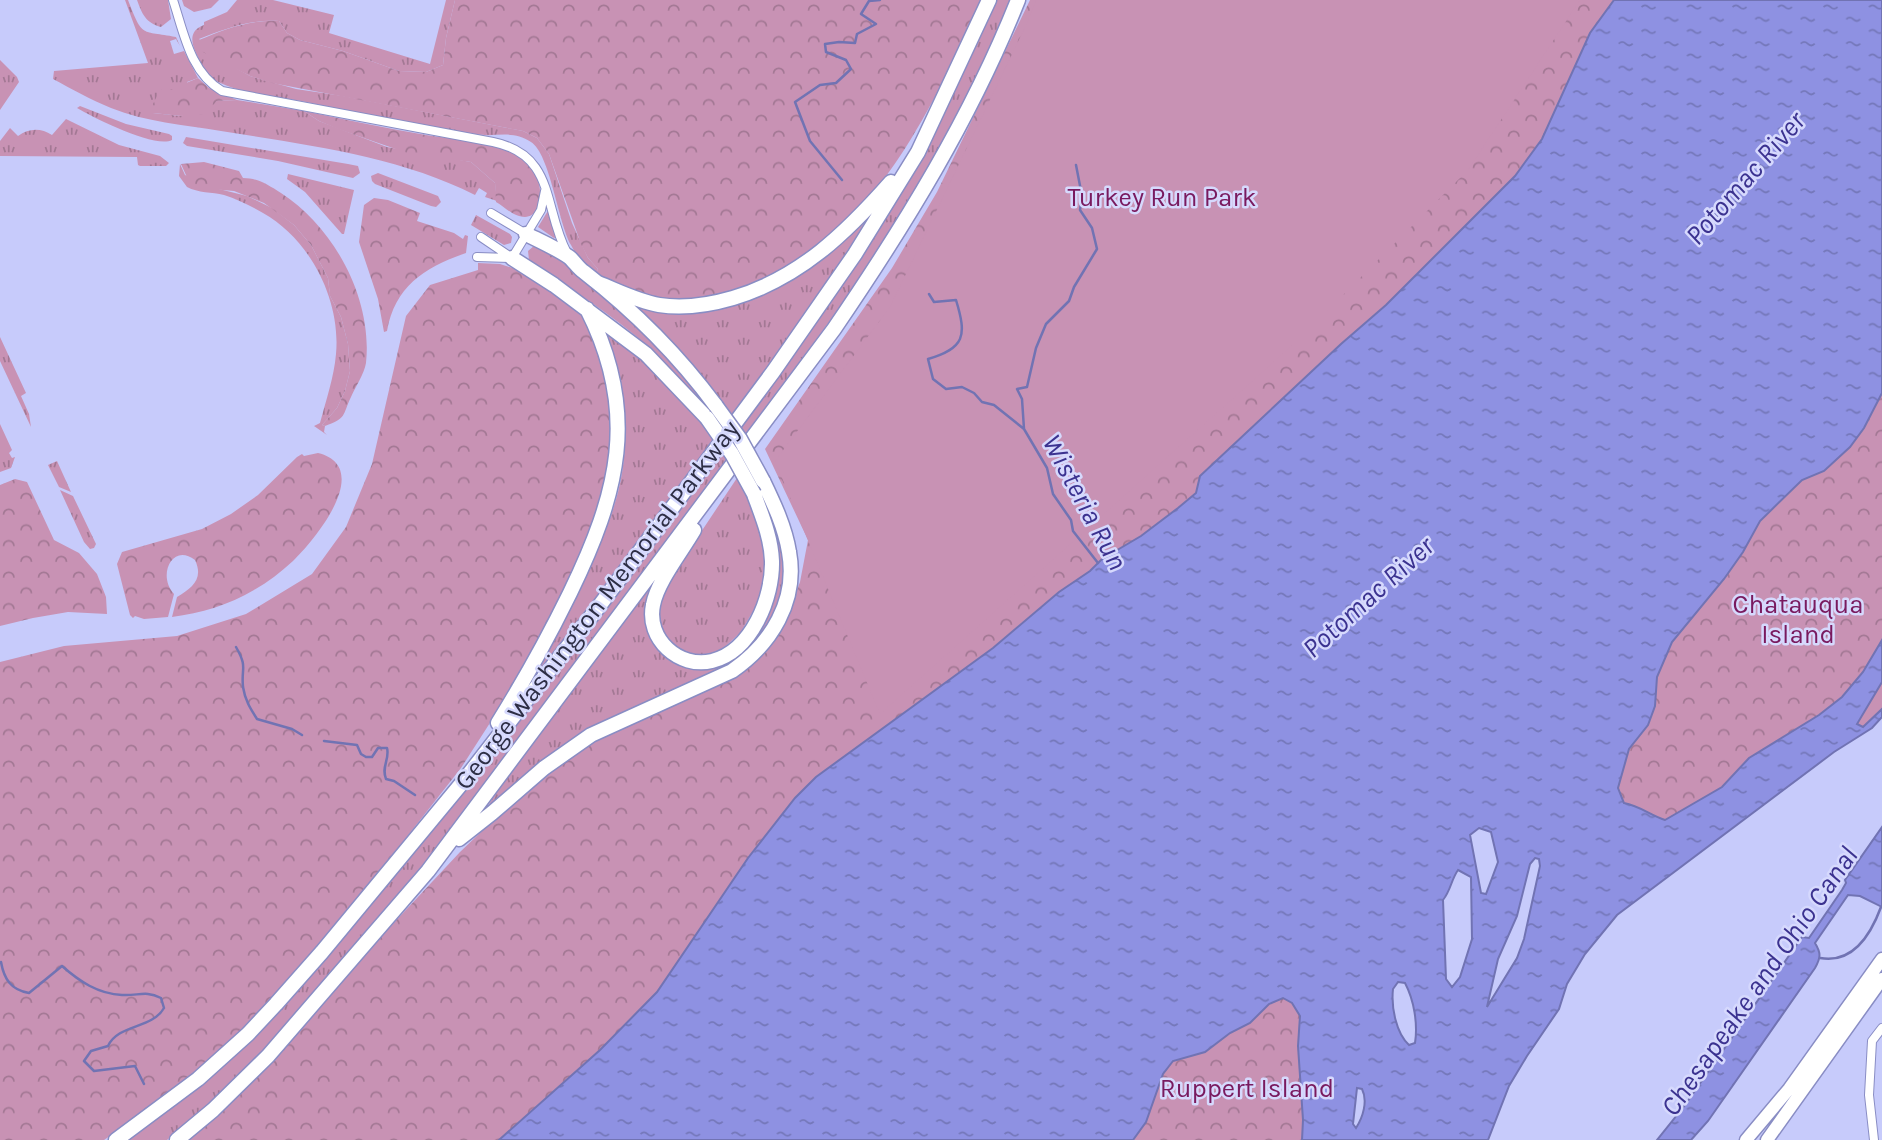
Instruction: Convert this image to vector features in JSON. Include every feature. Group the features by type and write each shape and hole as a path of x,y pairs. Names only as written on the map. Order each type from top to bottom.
{"highway":[{"name":"George Washington Memorial Parkway","path":"116,1140 172,1100 248,1034 322,952 462,783 608,595 774,372 855,254 918,152 989,0"},
{"name":"George Washington Memorial Parkway","path":"177,1140 213,1110 268,1055 446,847 834,329 894,241 955,136 1018,0"},
{"path":"598,283 641,301 677,306 717,302 765,286 805,265 840,237 918,152"},
{"path":"446,847 492,813 566,751 619,722 715,681 747,661 770,637 785,604 790,568 784,530 763,481 740,439 716,406 653,334 598,283 570,258 526,233"},
{"path":"512,258 587,309 646,354 707,418 732,454 754,494 766,527 772,564 771,580 763,609 746,637 722,657 701,662 678,657 662,643 653,623 653,602 724,477"},
{"path":"462,783 549,636 589,555 610,499 618,452 615,388 603,343 587,309"},
{"path":"1750,1137 1882,959"},
{"path":"1767,1140 1882,979"},
{"path":"1838,1010 1860,990"},
{"path":"1750,1137 1782,1090 1795,1065"}],"street":[{"path":"173,0 196,65 204,77 222,91 503,144 519,151 531,160 545,188 570,258"},
{"path":"512,258 541,209 545,188"},
{"path":"491,213 526,233"},
{"path":"481,237 512,258"},
{"path":"477,257 512,258"},
{"path":"1874,1140 1869,1095 1872,1041 1882,1028"}],"green space":[{"path":"125,0 128,0 144,31 176,37 180,46 176,39 170,41 174,54 184,51 198,78 187,82 189,88 153,113 181,116 217,101 237,100 304,111 319,121 387,147 471,162 495,183 497,201 485,197 487,193 479,188 475,195 383,161 286,141 138,117 104,105 53,79 54,71 148,63"},
{"path":"137,0 168,0 171,19 161,27 152,23 143,14"},
{"path":"182,0 219,0 211,8 194,12 184,6"},
{"path":"237,0 273,0 334,15 329,33 430,64 446,0 455,0 443,65 426,72 399,71 343,51 300,40 287,33 279,21 248,23 199,39 227,63 250,76 296,89 523,131 537,138 549,154 572,223 588,258 598,269 596,273 571,245 543,160 538,149 524,138 482,135 388,119 259,94 218,82 206,71 198,57 193,46 193,36 204,22 227,12"},
{"path":"455,0 982,0 917,130 890,171 859,209 825,243 786,270 742,290 701,300 683,301 650,297 596,273 598,269 581,244 549,154 537,138 523,131 272,83 250,76 203,52 199,40 248,23 279,21 287,33 300,40 343,51 399,71 426,72 443,65"},
{"path":"995,0 1013,0 989,55 932,167 872,262 497,772 306,1006 224,1092 167,1140 124,1140 214,1072 542,690 928,140 959,81"},
{"path":"1030,0 1614,0 1590,33 1542,139 1515,176 1386,305 1200,476 1196,493 1141,536 1102,559 993,648 816,777 772,827 678,963 641,1011 582,1069 499,1140 184,1140 331,990 460,852 524,791 571,752 618,726 738,675 770,646 788,613 800,582 808,540 765,449 892,268 937,192"},
{"name":"Turkey Run Park","path":"1036,0 1580,0 1468,170 1295,343 880,714 775,461 890,307"},
{"path":"0,60 19,82 0,110"},
{"path":"198,78 209,88 237,100 217,101 204,114 181,116 153,113 152,106 160,90 188,88 186,83"},
{"path":"80,106 126,124 169,134 172,140 153,140 125,131 77,108"},
{"path":"304,111 506,150 523,158 533,170 539,183 539,204 532,215 519,216 496,202 495,183 471,162 410,154 338,129"},
{"path":"66,119 119,145 160,156 169,163 166,166 140,166 137,157 0,156 0,141 10,128 18,136 35,130 52,135"},
{"path":"186,137 358,166 360,173 353,178 278,161 187,146 183,143"},
{"path":"204,162 239,171 243,178 267,185 300,207 318,225 346,267 363,314 367,339 366,363 345,412 337,421 322,425 337,408 350,371 348,344 341,317 330,296 328,278 311,245 294,225 264,203 234,191 200,188 190,184 181,164"},
{"path":"180,164 185,175 219,189 247,196 272,208 294,225 311,245 328,278 330,296 341,317 348,344 350,371 337,408 322,425 325,426 324,432 327,435 314,426 320,423 332,380 336,334 328,293 319,274 309,256 280,225 258,210 234,199 187,187 179,176"},
{"path":"378,173 438,196 441,202 436,207 431,206 375,184 371,176"},
{"path":"288,174 354,190 344,234 305,192 287,179"},
{"path":"374,198 388,200 420,213 417,221 454,233 463,239 465,235 468,236 466,253 425,272 405,290 391,315 387,331 384,332 378,299 359,242 364,205"},
{"path":"549,209 557,237 554,238 538,227"},
{"path":"476,215 510,234 511,243 504,245 471,225"},
{"path":"866,221 809,313 734,420 625,300 761,292 791,280"},
{"path":"535,245 542,247 606,295 689,379 711,409 708,412 665,362 635,335 529,260 528,251"},
{"path":"478,263 500,264 519,270 550,287 584,314 596,336 613,403 611,462 596,519 569,580 513,687 461,768 380,871 297,970 225,1047 138,1117 104,1140 0,1140 0,662 64,646 177,636 246,614 312,574 346,527 372,464 406,316 430,285 478,270"},
{"path":"606,331 639,354 680,394 716,443 523,698 590,566 607,527 619,487 625,437 623,401"},
{"path":"0,337 26,393 21,396 31,427 0,361"},
{"name":"Chatauqua Island","path":"1882,393 1882,640 1863,672 1842,697 1819,715 1749,758 1722,787 1665,820 1624,803 1618,788 1629,749 1648,725 1655,706 1657,677 1672,642 1724,579 1760,521 1802,480 1824,471 1864,428"},
{"path":"0,424 12,450 9,453 12,458 15,457 11,468 0,472"},
{"path":"318,453 334,461 341,473 341,488 326,521 303,551 288,565 264,584 235,600 204,611 172,617 177,597 192,586 198,573 195,560 180,555 174,558 167,571 169,587 174,594 168,617 144,619 130,615 117,564 122,552 202,529 231,514 258,495 297,457"},
{"path":"57,461 71,492 59,487 48,465"},
{"path":"737,478 752,504 764,540 766,563 763,594 741,632 726,646 707,657 687,655 670,647 658,628 657,604 667,583"},
{"path":"15,479 27,482 54,540 79,553 97,574 106,597 107,614 68,612 0,626 0,485"},
{"path":"756,482 777,526 784,570 775,612 752,649 716,675 590,729 544,761 486,809 676,550 656,588 660,649 713,663 766,609 766,510"},
{"path":"60,490 73,496 96,544 94,548 90,549 84,542"},
{"path":"1882,682 1882,709 1863,727 1856,725"},
{"name":"Ruppert Island","path":"1283,998 1292,1003 1300,1016 1298,1046 1302,1140 1133,1140 1146,1122 1163,1074 1173,1061 1250,1023 1269,1004"}],"water":[{"name":"Potomac River","path":"1614,0 1882,0 1882,393 1864,428 1850,447 1824,471 1802,480 1760,521 1724,579 1672,642 1657,677 1655,706 1648,725 1629,749 1618,788 1624,803 1665,820 1722,787 1749,758 1819,715 1842,697 1863,672 1882,640 1882,682 1857,724 1863,727 1882,709 1882,717 1872,728 1834,752 1617,915 1585,954 1567,984 1559,1009 1509,1086 1488,1140 1302,1140 1298,1046 1300,1016 1292,1003 1283,998 1269,1004 1250,1023 1230,1033 1205,1052 1173,1061 1163,1074 1146,1122 1133,1140 499,1140 600,1050 657,992 748,858 795,798 816,777 993,648 1102,559 1141,536 1196,493 1200,476 1386,305 1515,176 1542,139 1590,33","holes":["1479,828 1491,832 1498,862 1486,894 1481,893 1470,835","1535,858 1539,859 1540,866 1524,939 1517,958 1487,1007 1498,959 1517,916 1530,864","1458,870 1471,877 1472,939 1460,977 1452,987 1446,979 1443,900","1398,982 1405,983 1414,1012 1415,1043 1409,1045 1401,1034 1395,1019 1393,989","1357,1088 1362,1089 1365,1104 1356,1128 1353,1124"]},
{"path":"1882,827 1882,907 1860,896 1848,895 1815,943 1820,955 1815,968 1708,1121 1691,1140 1657,1140 1685,1105 1802,937 1809,938"}],"waterway":[{"name":"Wisteria Run","path":"842,180 810,141 795,102 820,85 836,83 851,69 846,60 826,52 825,44 855,43 857,34 876,24 861,14 869,1 880,0"},
{"path":"1024,429 1022,399 1017,389 1027,387 1036,348 1046,324 1069,301 1074,287 1097,249 1092,228 1080,210 1082,196 1076,165"},
{"name":"Wisteria Run","path":"929,294 934,302 956,300 962,332 960,339 950,350 928,359 933,379 946,389 962,387 974,393 982,402 994,405 1024,429 1047,468 1053,494 1071,520 1073,531 1098,563"},
{"path":"236,647 243,664 245,696 257,719 292,729 302,735"},
{"path":"324,741 357,745 361,754 366,757 372,757 378,748 387,748 384,771 386,779 394,781 415,795"},
{"path":"1820,958 1832,959 1851,952 1866,937 1881,907"},
{"path":"1,962 9,983 29,993 62,966 82,982 105,992 122,995 146,994 161,998 164,1008 159,1015 119,1034 108,1046 91,1051 84,1061 94,1071 135,1066 144,1084"}],"water label":[{"name":"Chesapeake and Ohio Canal","path":"1759,981"}]}
